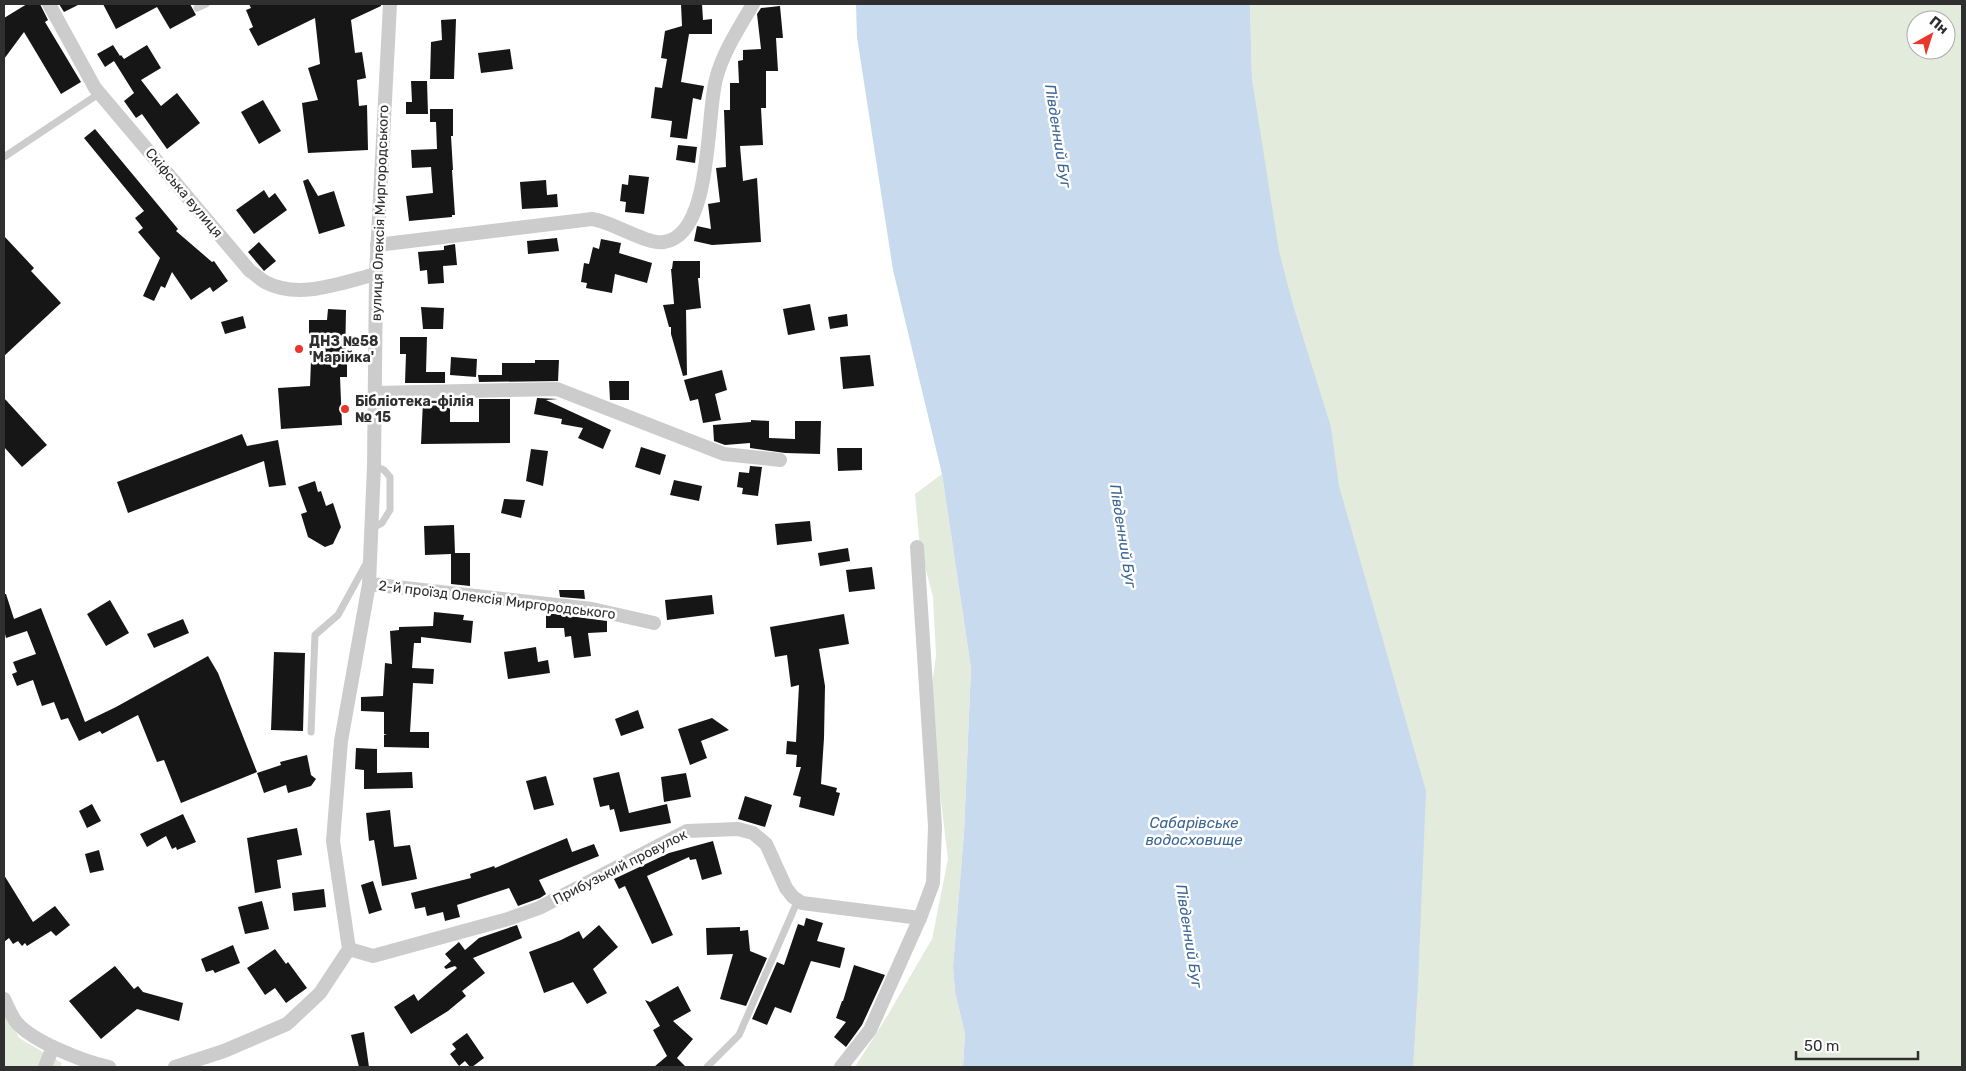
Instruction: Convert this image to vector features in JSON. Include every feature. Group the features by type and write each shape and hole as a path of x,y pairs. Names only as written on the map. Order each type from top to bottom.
{"street":[{"name":"Скіфська вулиця","path":"49,4 95,88 250,271 266,282 288,289 312,290 376,274"},
{"name":"вулиця Олексія Миргородського","path":"349,949 333,841 341,741 369,584 371,555 377,245 390,4"},
{"path":"377,245 592,219 605,221 650,241 662,243 673,240 683,231 692,218 698,200 707,164 715,81 724,56 753,4"},
{"path":"375,394 557,389 724,454 780,460"},
{"path":"841,1067 870,1030 920,918 933,882 935,826 917,547"},
{"name":"2-й проїзд Олексія Миргородського","path":"369,584 592,609 654,623"},
{"name":"Прибузький провулок","path":"349,949 373,956 508,919 539,908 687,831 738,829 753,833 766,844 786,888 798,900"},
{"path":"798,900 920,918"},
{"path":"175,1067 224,1051 287,1024 320,992 349,949"},
{"path":"4,999 17,1023 53,1047 90,1063 109,1067"},
{"path":"44,1067 53,1047"}],"lane":[{"path":"197,8 206,4"},
{"path":"4,157 100,94"},
{"path":"311,732 315,635 338,615 371,555"},
{"path":"707,1067 739,1035 798,900"}],"green space":[{"path":"1250,4 1962,4 1962,1067 1405,1067 1310,537 1252,79"},
{"path":"942,474 971,668 964,833 953,967 955,992 965,1034 963,1067 855,1067 932,939 948,859 936,760 932,686 936,656 933,597 920,548 915,494"},
{"path":"4,1007 19,1038 62,1063 60,1067 4,1067"}],"water":[{"name":"Сабарівське водосховище","path":"856,4 1250,4 1252,79 1279,251 1293,305 1331,427 1339,486 1426,791 1413,1067 963,1067 965,1034 955,992 953,967 964,833 971,668 942,474 893,270 857,37"}],"building":[{"path":"27,4 40,4 48,20 45,22 81,82 61,94 24,32 4,59 4,18"},
{"path":"59,4 80,4 64,12"},
{"path":"103,4 190,4 196,15 170,29 157,7 116,29"},
{"path":"249,4 381,4 381,6 351,20 355,53 362,52 366,78 357,80 359,106 367,105 368,150 308,153 302,103 318,100 308,68 320,64 315,18 258,46 249,29 253,27 246,10 251,8"},
{"path":"681,4 702,4 703,20 712,19 712,34 689,34 681,82 704,86 701,100 693,98 687,139 670,137 672,121 651,118 655,87 662,88 667,59 661,58 665,31 682,26"},
{"path":"780,6 783,38 776,38 778,71 766,71 766,108 761,108 763,145 740,146 743,181 757,178 761,242 712,245 694,241 697,226 711,229 708,204 720,202 716,168 726,167 724,110 730,110 730,83 739,83 738,61 743,60 743,50 761,49 757,14 761,8"},
{"path":"456,19 454,79 430,79 431,42 442,40 441,20"},
{"path":"113,45 124,59 147,45 161,68 141,80 161,106 177,93 200,123 167,149 142,114 136,118 124,101 134,93 114,61 105,67 97,54"},
{"path":"510,49 513,69 481,73 478,53"},
{"path":"411,81 427,81 428,114 406,114 406,102 412,102"},
{"path":"263,100 281,131 259,144 241,112"},
{"path":"430,109 453,109 453,136 451,136 455,215 452,215 452,217 409,221 406,196 433,193 431,167 412,168 411,150 437,149 436,122 430,122"},
{"path":"95,129 178,229 176,231 212,262 214,261 228,281 213,292 210,287 191,300 172,272 165,288 161,286 154,301 143,296 160,258 138,232 143,228 135,218 144,211 84,138"},
{"path":"678,145 697,147 695,163 676,160"},
{"path":"629,175 649,177 644,214 625,212 626,202 620,201 622,184 628,185"},
{"path":"308,179 318,196 334,191 345,226 319,234 303,181"},
{"path":"546,180 547,195 557,194 558,207 522,209 520,182"},
{"path":"264,190 269,198 275,193 287,210 254,234 236,210"},
{"path":"4,236 34,268 31,271 61,303 4,356"},
{"path":"557,238 559,251 528,254 527,241"},
{"path":"601,239 621,243 619,253 652,263 647,283 615,274 612,293 586,288 587,283 581,282 584,263 589,264 593,247 599,249"},
{"path":"259,242 276,261 264,271 248,252"},
{"path":"455,244 457,265 443,266 444,283 428,284 427,270 420,271 418,252 444,250 444,246"},
{"path":"673,261 700,261 700,278 698,278 701,308 686,310 687,375 683,376 671,334 671,327 669,327 663,305 674,304 671,269"},
{"path":"810,304 815,330 788,335 783,309"},
{"path":"421,307 444,308 443,329 423,329"},
{"path":"328,309 346,310 345,362 347,362 347,377 340,377 342,425 281,429 278,388 310,386 311,361 325,361 326,336 309,336 309,320 327,320"},
{"path":"847,314 848,326 830,329 828,317"},
{"path":"243,316 246,328 225,334 221,322"},
{"path":"400,337 427,337 426,372 445,372 445,383 405,383 406,354 400,354"},
{"path":"870,355 874,386 843,389 840,357"},
{"path":"451,357 477,359 476,377 450,375"},
{"path":"535,360 559,360 558,381 479,382 478,375 502,375 502,363 535,363"},
{"path":"722,370 727,390 715,394 721,420 703,423 698,399 690,401 684,380"},
{"path":"609,381 629,381 629,400 610,400"},
{"path":"4,398 47,445 22,467 4,447"},
{"path":"537,398 558,399 546,400 611,430 603,449 578,438 583,428 561,424 562,419 534,414"},
{"path":"479,399 510,399 510,443 421,444 423,401 446,400 446,405 450,405 450,422 479,422"},
{"path":"751,420 769,421 769,438 795,439 795,421 821,421 820,454 785,453 750,448 750,443 725,445 714,441 713,425 751,422"},
{"path":"242,434 247,446 278,440 286,485 269,487 264,461 128,513 117,482"},
{"path":"641,447 666,455 660,475 635,467"},
{"path":"837,448 862,448 862,470 838,471"},
{"path":"531,449 548,451 543,486 526,481"},
{"path":"750,466 762,467 758,496 742,494 743,488 737,487 739,472 749,473"},
{"path":"674,480 702,486 699,501 670,495"},
{"path":"315,481 318,492 321,491 326,506 333,503 341,527 333,544 325,547 308,537 301,514 307,512 298,487"},
{"path":"504,499 525,500 521,518 501,513"},
{"path":"810,521 812,541 777,545 775,524"},
{"path":"454,525 455,553 470,553 470,586 451,584 451,554 425,555 424,526"},
{"path":"848,548 850,561 820,566 818,553"},
{"path":"872,567 875,589 849,592 846,570"},
{"path":"559,590 584,590 585,599 560,597"},
{"path":"4,594 6,594 14,619 41,608 85,722 208,656 218,673 257,772 181,803 164,760 157,762 138,715 102,734 100,731 79,741 68,718 61,720 54,702 42,706 33,680 17,686 12,674 17,672 13,662 36,654 27,631 6,638 4,630"},
{"path":"712,595 714,614 667,620 665,600"},
{"path":"110,600 129,633 106,646 87,614"},
{"path":"434,612 464,615 463,620 473,621 471,643 421,637 421,643 414,643 412,668 434,669 433,684 413,683 410,732 429,732 429,748 384,747 384,735 387,734 384,734 384,712 361,711 361,697 383,696 385,663 392,664 390,631 399,630 399,627 433,626"},
{"path":"546,613 607,621 607,632 588,633 591,656 574,658 571,636 565,637 564,628 546,628"},
{"path":"844,614 849,644 819,649 825,686 821,784 837,788 836,792 840,793 834,816 799,807 801,797 793,795 801,767 796,767 797,755 786,754 787,741 796,742 799,685 791,687 787,655 775,657 770,627"},
{"path":"183,619 189,633 154,648 147,634"},
{"path":"536,647 538,662 548,660 550,673 508,679 504,652"},
{"path":"274,652 305,653 303,731 271,730"},
{"path":"638,710 644,728 621,736 615,719"},
{"path":"712,718 729,730 701,741 707,758 690,765 678,729"},
{"path":"356,748 377,749 377,773 412,772 413,788 364,789 364,770 355,769"},
{"path":"307,755 311,775 316,779 311,786 288,793 286,785 264,793 257,773 281,765 280,762"},
{"path":"619,772 629,813 667,804 671,823 620,832 614,809 610,810 609,805 600,807 593,778"},
{"path":"686,773 691,797 664,802 661,777"},
{"path":"546,776 554,805 534,810 526,781"},
{"path":"745,796 772,805 765,827 738,819"},
{"path":"92,804 101,821 87,828 79,811"},
{"path":"390,810 394,847 410,845 417,879 382,886 374,840 369,841 366,813"},
{"path":"183,814 196,842 177,850 176,847 172,849 166,836 147,847 140,834"},
{"path":"297,828 302,855 277,860 281,888 255,893 247,838"},
{"path":"567,838 572,852 594,844 599,856 539,880 546,894 540,898 518,906 509,888 457,905 460,917 445,921 443,912 427,916 425,907 415,909 411,893 471,878 470,874 494,866 495,868"},
{"path":"713,841 722,874 702,880 696,859 690,860 689,857 647,876 673,935 652,944 625,886 619,889 614,879 669,853"},
{"path":"99,850 104,870 90,873 85,854"},
{"path":"4,875 33,922 55,906 70,925 56,936 51,931 27,946 25,943 22,946 18,941 13,944 9,938 4,942"},
{"path":"373,881 382,910 369,914 361,885"},
{"path":"324,889 326,907 294,911 292,893"},
{"path":"262,901 269,929 245,934 238,907"},
{"path":"806,918 823,923 817,941 845,948 840,968 811,961 791,1013 775,1007 767,1025 752,1019 777,962 784,965 798,924 804,926"},
{"path":"517,925 522,938 473,958 485,973 462,991 466,996 448,1011 411,1034 394,1007 414,994 418,1001 457,968 455,966 446,969 444,967 451,961 445,954 459,942 465,950 479,938"},
{"path":"599,925 618,947 593,969 607,993 587,1004 573,982 544,993 529,952 579,931 583,939"},
{"path":"740,927 740,931 748,930 750,951 767,958 746,1006 720,999 733,954 707,955 706,928"},
{"path":"233,945 240,963 215,973 213,970 206,972 201,959"},
{"path":"275,949 286,964 288,962 307,988 286,1003 275,988 265,995 247,968"},
{"path":"854,965 885,975 862,1025 846,1047 834,1037 846,1022 836,1018"},
{"path":"115,966 134,989 138,986 143,992 183,1003 179,1021 137,1009 101,1039 69,1001"},
{"path":"678,986 691,1011 673,1021 693,1039 677,1058 686,1067 654,1067 667,1056 653,1030 660,1026 645,1000 650,1002"},
{"path":"364,1032 369,1067 359,1067 351,1035"},
{"path":"467,1033 484,1058 472,1067 465,1061 459,1066 450,1054 456,1049 452,1044"}],"place":[{"name":"ДНЗ №58 'Марійка'","path":"299,349"},
{"name":"Бібліотека-філія № 15","path":"345,409"}],"water label":[{"name":"Південний Буг","path":"1058,136"},
{"name":"Південний Буг","path":"1123,536"},
{"name":"Південний Буг","path":"1189,936"}]}
